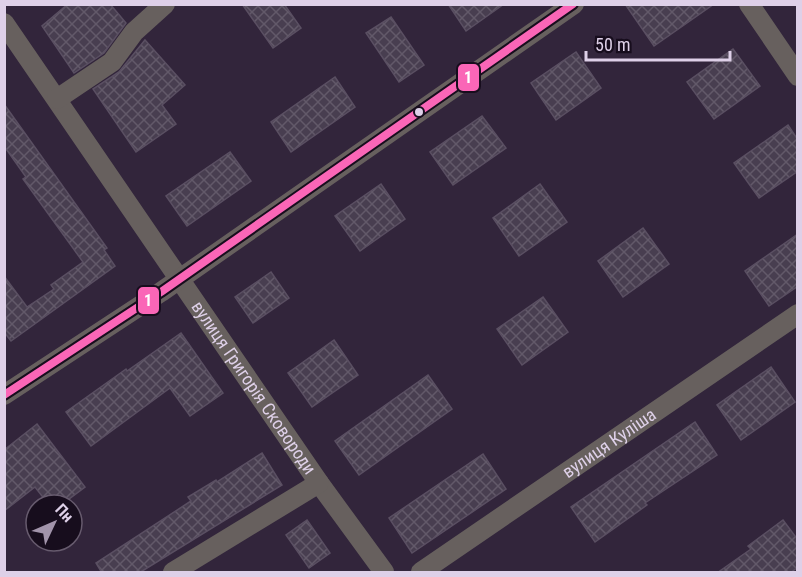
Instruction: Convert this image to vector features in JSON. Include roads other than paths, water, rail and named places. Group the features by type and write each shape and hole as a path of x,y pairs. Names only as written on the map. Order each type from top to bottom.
{"street":[{"path":"57,99 112,62 134,32 165,4"},
{"path":"4,395 179,279 574,4"},
{"path":"749,4 798,76"},
{"name":"вулиця Григорія Сковороди","path":"4,23 319,483 384,573"},
{"name":"вулиця Куліша","path":"421,573 798,314"},
{"path":"173,573 319,483"}]}
